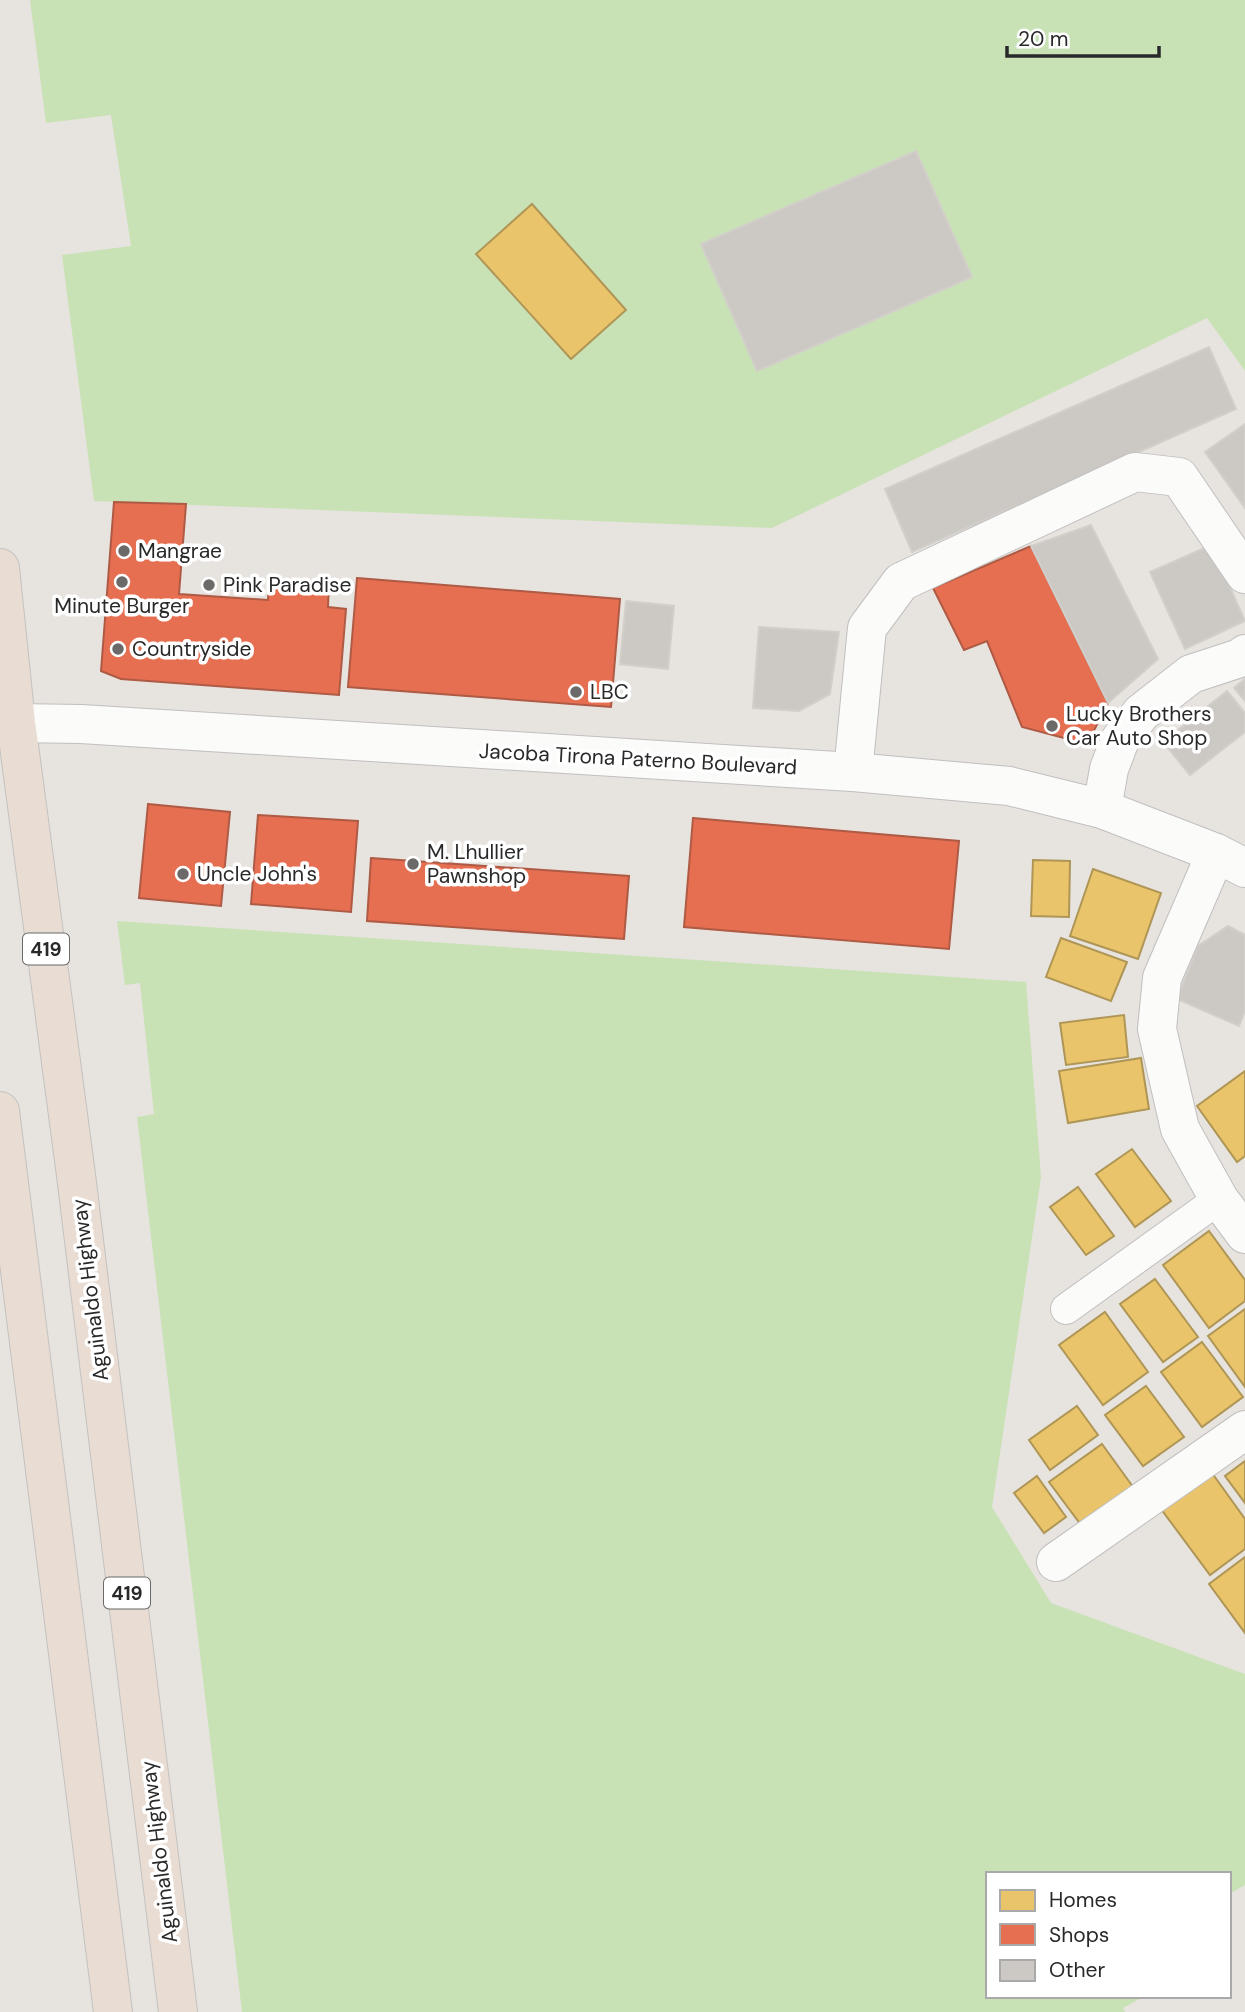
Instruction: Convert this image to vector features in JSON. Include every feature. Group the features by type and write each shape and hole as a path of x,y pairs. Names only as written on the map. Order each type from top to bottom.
{"highway":[{"name":"Aguinaldo Highway","path":"0,568 16,723 76,1175 178,2012"},
{"path":"0,1111 113,2012"}],"street":[{"path":"853,772 867,628 901,582 1135,472 1179,477 1245,574"},
{"path":"1102,808 1109,769 1120,740 1141,713 1191,674 1245,654"},
{"name":"Jacoba Tirona Paterno Boulevard","path":"16,723 80,724 853,772 1009,786 1102,808 1230,861"},
{"path":"1230,861 1162,978 1157,1029 1181,1129 1219,1199 1245,1234"},
{"path":"1056,1562 1245,1430"}],"lane":[{"path":"1066,1309 1219,1199"}],"green space":[{"path":"30,0 1245,0 1245,371 1207,318 772,528 94,501 62,255 131,246 111,115 46,123"},
{"path":"117,921 1026,982 1041,1177 992,1507 1051,1603 1245,1674 1245,1885 1231,1893 1231,1872 986,1872 986,1998 1141,1998 1123,2008 1125,2012 242,2012 137,1117 154,1114 140,983 125,985"}],"building: Homes":[{"path":"532,204 626,310 571,359 476,254"},
{"path":"1033,860 1070,861 1069,917 1031,916"},
{"path":"1093,869 1161,893 1138,959 1070,936"},
{"path":"1061,938 1127,962 1111,1001 1046,977"},
{"path":"1124,1015 1128,1057 1066,1065 1060,1023"},
{"path":"1141,1058 1149,1109 1068,1123 1059,1071"},
{"path":"1245,1071 1245,1156 1237,1162 1197,1106"},
{"path":"1132,1149 1171,1201 1135,1227 1096,1174"},
{"path":"1078,1187 1114,1236 1086,1255 1050,1207"},
{"path":"1209,1231 1245,1280 1245,1301 1209,1328 1163,1265"},
{"path":"1155,1279 1198,1337 1163,1362 1120,1304"},
{"path":"1245,1309 1245,1387 1208,1336"},
{"path":"1105,1312 1148,1372 1103,1405 1059,1345"},
{"path":"1202,1342 1243,1397 1202,1427 1161,1372"},
{"path":"1146,1386 1184,1437 1143,1466 1105,1415"},
{"path":"1077,1406 1098,1435 1050,1470 1029,1440"},
{"path":"1102,1444 1136,1491 1084,1529 1049,1482"},
{"path":"1245,1461 1245,1503 1225,1476"},
{"path":"1212,1473 1245,1519 1245,1549 1210,1575 1161,1509"},
{"path":"1037,1476 1066,1517 1044,1533 1014,1493"},
{"path":"1245,1557 1245,1633 1209,1584"}],"building: Shops":[{"path":"114,502 186,504 179,594 268,600 269,578 329,582 328,607 346,609 339,695 121,679 101,671"},
{"path":"1031,546 1108,703 1087,744 1022,727 987,641 964,650 933,588"},
{"path":"357,578 620,599 611,707 348,687"},
{"name":"Uncle John's","path":"148,804 230,812 221,906 139,898"},
{"path":"258,815 358,821 351,912 251,904"},
{"path":"693,818 959,841 949,949 684,927"},
{"path":"371,858 629,876 624,939 367,921"}],"building: Other":[{"path":"916,151 972,277 757,371 701,244"},
{"path":"1209,347 1236,409 912,552 885,489"},
{"path":"1245,424 1245,508 1205,452"},
{"path":"1091,525 1158,659 1108,703 1031,546"},
{"path":"1211,545 1245,621 1185,649 1150,572"},
{"path":"626,601 674,606 668,669 620,664"},
{"path":"759,627 839,632 830,694 799,711 753,708"},
{"path":"1245,679 1245,701 1234,688"},
{"path":"1227,691 1245,713 1245,732 1190,775 1163,742"},
{"path":"1228,926 1245,935 1245,1011 1239,1026 1177,999 1198,946"}],"place":[{"name":"Mangrae","path":"124,551"},
{"name":"Minute Burger","path":"122,582"},
{"name":"Pink Paradise","path":"209,585"},
{"name":"Countryside","path":"118,649"},
{"name":"LBC","path":"576,692"},
{"name":"Lucky Brothers Car Auto Shop","path":"1052,726"},
{"name":"M. Lhullier Pawnshop","path":"413,864"},
{"name":"Uncle John's","path":"183,874"}]}
